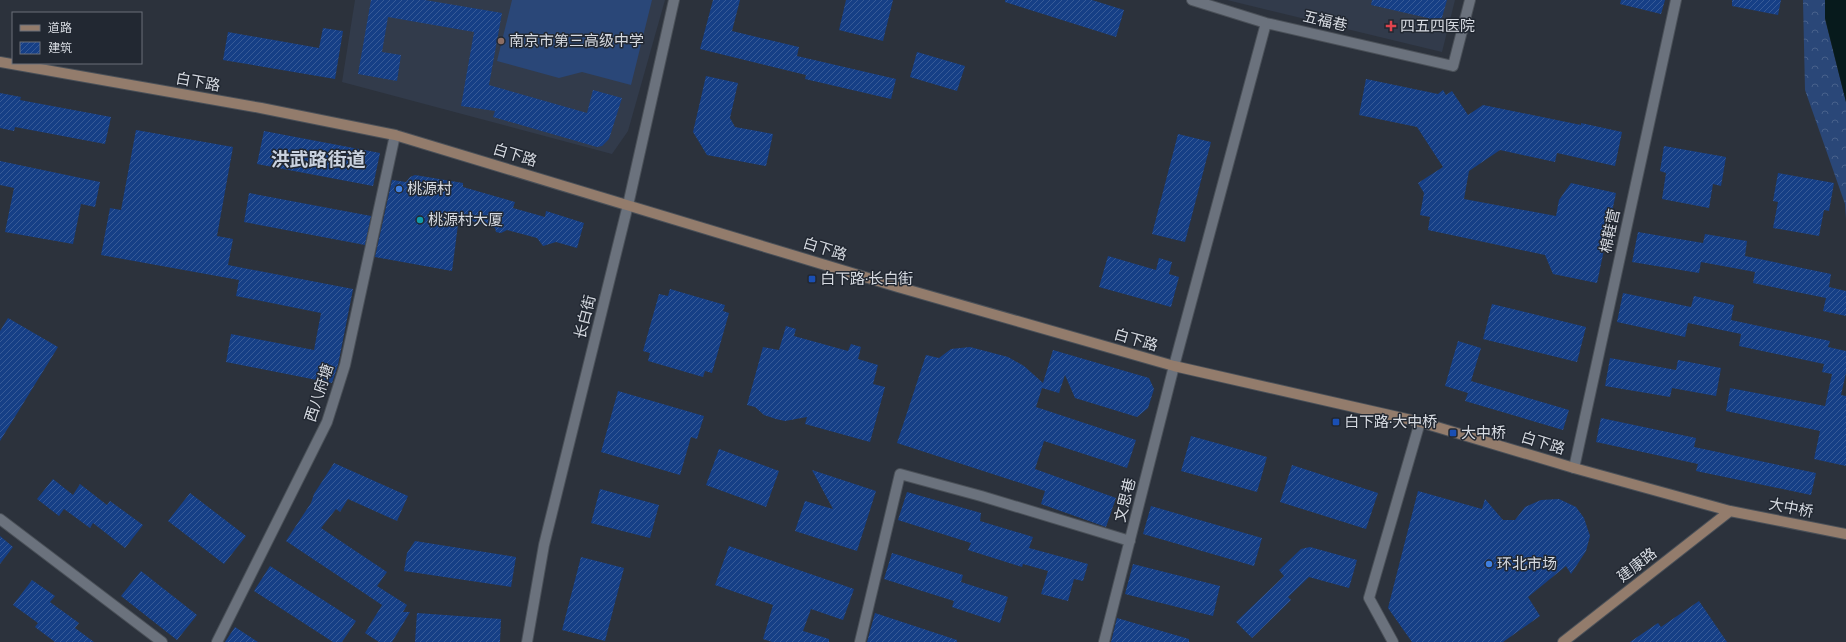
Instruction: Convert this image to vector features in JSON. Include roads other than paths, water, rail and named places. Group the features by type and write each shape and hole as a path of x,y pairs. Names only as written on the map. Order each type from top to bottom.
{"main road":[{"name":"白下路","path":"0,62 261,108 395,135 898,287 1174,366 1420,422 1574,468 1730,511"},
{"name":"大中桥","path":"1730,511 1846,534"},
{"name":"建康路","path":"1563,642 1730,511"}],"street":[{"name":"长白街","path":"527,642 544,545 628,205 674,0"},
{"name":"五福巷","path":"1192,0 1266,23 1453,66 1470,0"},
{"name":"棉鞋营","path":"1574,468 1676,0"},
{"name":"文思巷","path":"1104,642 1174,366 1266,23"},
{"name":"西八府塘","path":"217,642 327,422 345,365 395,135"},
{"path":"1393,642 1370,598 1420,422"},
{"path":"860,642 900,474 981,496 1130,541"},
{"path":"0,519 162,642"}],"place":[{"name":"四五四医院","path":"1391,26"},
{"name":"南京市第三高级中学","path":"501,41"},
{"name":"桃源村","path":"399,189"},
{"name":"桃源村大厦","path":"420,220"},
{"name":"白下路·长白街","path":"812,279"},
{"name":"白下路·大中桥","path":"1336,422"},
{"name":"大中桥","path":"1453,433"},
{"name":"环北市场","path":"1489,564"}],"district":[{"name":"洪武路街道","path":"318,159"}]}
